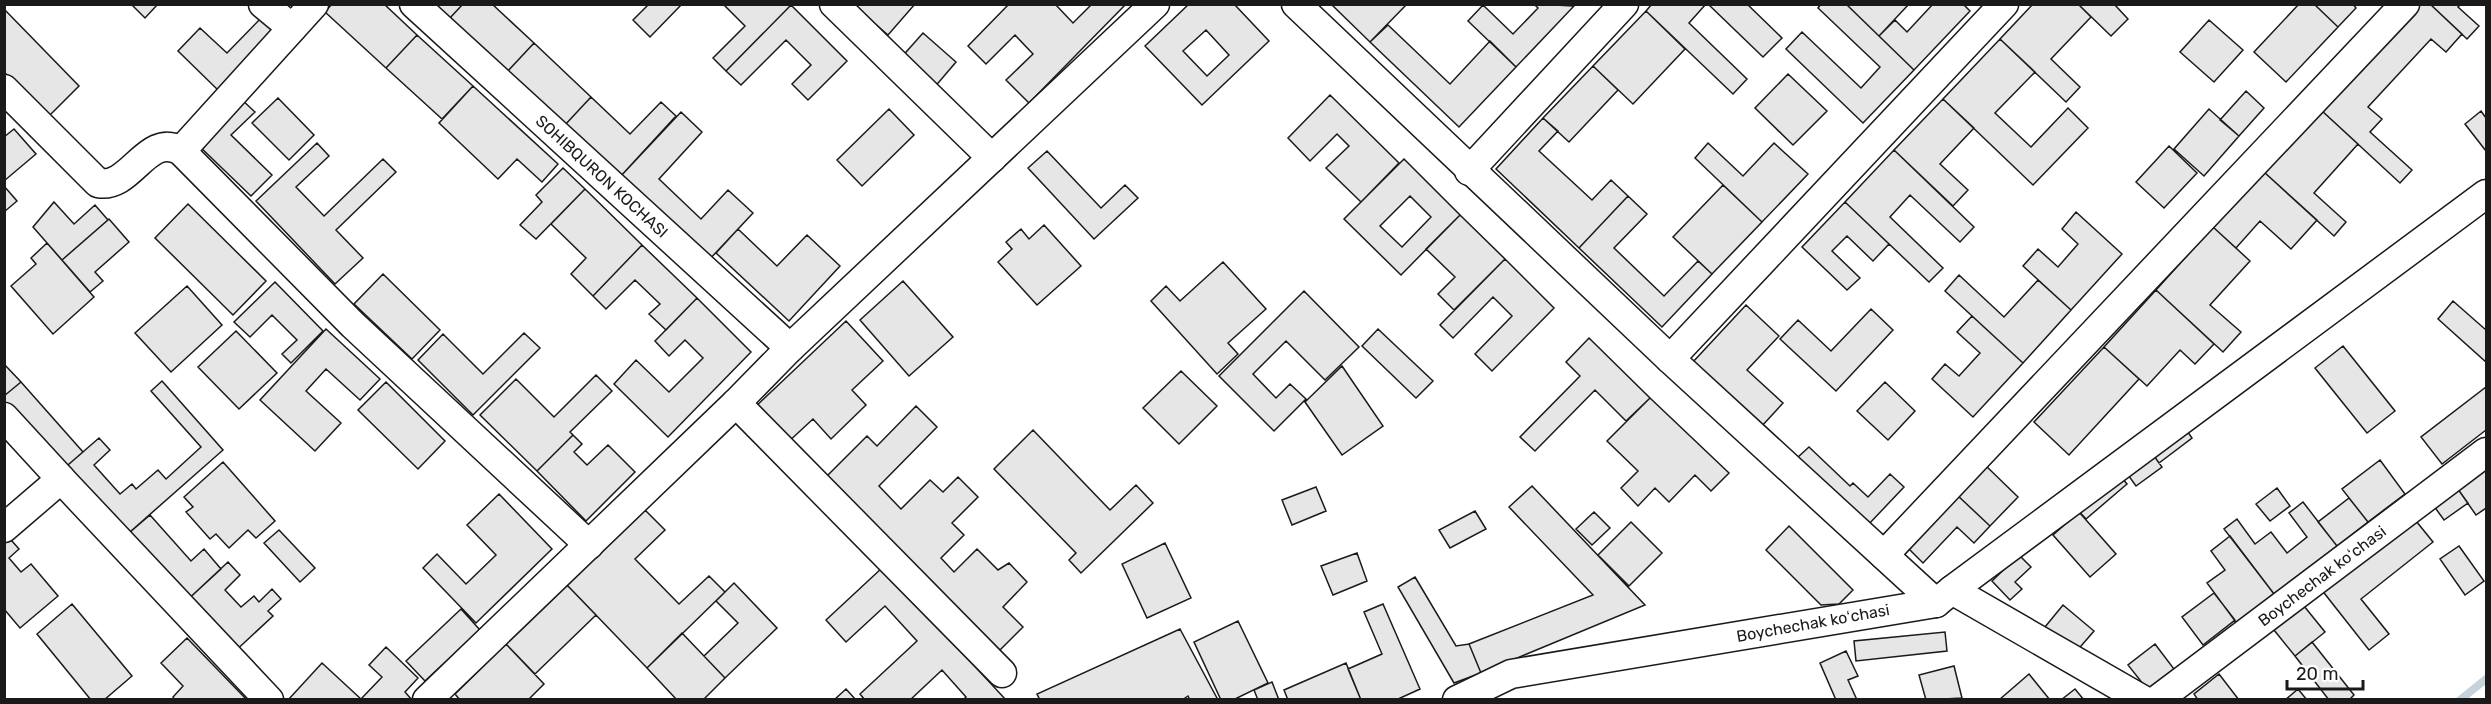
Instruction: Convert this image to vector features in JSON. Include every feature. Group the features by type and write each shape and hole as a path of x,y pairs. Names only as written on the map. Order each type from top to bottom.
{"street":[{"path":"263,4 292,28"},
{"path":"181,151 314,4"},
{"name":"SOHIBQURON KOCHASI","path":"414,4 790,348"},
{"path":"834,4 992,158"},
{"path":"427,699 736,403 790,348 1155,4"},
{"path":"1296,4 1469,171 1884,555 1944,596 2143,699"},
{"path":"1469,171 1624,4"},
{"path":"1670,359 2004,4"},
{"path":"1884,555 2405,4"},
{"path":"9,102 98,183 113,183 122,178 152,151 165,146 181,151 353,325 589,545"},
{"path":"1944,596 2487,194"},
{"path":"736,403 1002,673"},
{"path":"4,417 268,699"},
{"name":"Boychechak koʻchasi","path":"2157,699 2487,452"},
{"path":"4,528 62,479"},
{"name":"Boychechak koʻchasi","path":"1457,699 1511,674 1944,596"}],"building":[{"path":"131,4 158,4 145,18"},
{"path":"332,4 384,4 417,35 386,68 325,12"},
{"path":"434,4 463,4 449,19"},
{"path":"463,4 492,4 534,43 506,73 449,19"},
{"path":"649,4 682,4 650,37 633,20"},
{"path":"723,4 791,5 726,71 713,58 745,26"},
{"path":"852,4 915,4 888,35"},
{"path":"1009,4 1055,4 1073,23 1092,4 1126,4 1029,103 1006,80 1033,54 1015,35 986,64 968,46"},
{"path":"1189,4 1234,4 1269,41 1202,105 1145,46","holes":["1206,30 1229,55 1207,76 1183,51"]},
{"path":"1331,4 1407,4 1370,42"},
{"path":"1534,4 1574,6 1516,67 1468,21 1483,5 1513,34 1538,8"},
{"path":"1652,4 1706,4 1689,23 1747,79 1733,94 1646,11"},
{"path":"1708,4 1747,4 1782,38 1763,57"},
{"path":"1821,4 1846,4 1914,70 1863,123 1786,49 1802,32 1861,88 1880,67 1818,8"},
{"path":"1846,4 1909,4 1879,36"},
{"path":"1933,4 1963,4 1970,11 1914,70 1879,36 1895,20 1907,32"},
{"path":"2033,4 2078,4 2091,17 2051,59 2080,87 2066,102 2000,39"},
{"path":"2078,4 2114,4 2128,19 2111,36"},
{"path":"2299,4 2314,4 2338,27 2286,82 2254,52"},
{"path":"2314,4 2353,4 2356,8 2338,27"},
{"path":"2417,4 2430,4 2462,34 2446,52 2431,39 2368,107 2382,119 2370,132 2412,170 2400,183 2321,110"},
{"path":"2430,4 2461,4 2458,7 2479,26 2467,39"},
{"path":"791,5 847,61 808,100 792,84 811,65 786,40 741,85 726,71"},
{"path":"4,9 79,86 48,117 4,72"},
{"path":"1646,11 1685,49 1633,104 1593,66"},
{"path":"265,14 280,29 220,92 178,51 200,28 227,53"},
{"path":"2209,20 2243,50 2214,82 2180,52"},
{"path":"1388,25 1450,84 1490,41 1516,67 1459,127 1370,42"},
{"path":"923,33 956,62 933,89 899,60"},
{"path":"417,35 473,86 442,119 386,68"},
{"path":"2000,39 2035,72 1995,113 2031,147 2068,108 2088,128 2033,185 1943,99"},
{"path":"534,43 591,97 564,126 506,73"},
{"path":"1593,66 1618,90 1569,142 1543,118"},
{"path":"1788,74 1827,111 1793,145 1755,108"},
{"path":"473,86 558,164 542,182 517,159 498,179 439,123"},
{"path":"2246,91 2264,108 2239,136 2220,120"},
{"path":"1330,95 1399,163 1361,202 1326,168 1349,146 1337,134 1310,161 1288,138"},
{"path":"591,97 630,134 661,102 676,116 619,178 564,126"},
{"path":"240,98 255,112 231,135 272,175 251,196 196,143"},
{"path":"278,98 314,135 289,160 252,123"},
{"path":"1943,99 1974,128 1940,164 1968,190 1953,206 1894,150"},
{"path":"889,109 914,135 862,186 837,160"},
{"path":"2209,109 2239,136 2204,176 2174,149"},
{"path":"2321,110 2358,144 2314,193 2346,222 2334,236 2264,172"},
{"path":"2481,111 2486,118 2486,151 2465,124"},
{"path":"681,112 702,132 659,179 701,219 728,190 753,213 708,261 619,178"},
{"path":"1543,118 1558,131 1539,151 1592,200 1611,180 1628,196 1579,248 1496,169"},
{"path":"14,129 36,154 4,181 4,137"},
{"path":"317,143 329,156 296,187 324,216 383,159 396,172 336,230 363,258 335,284 256,201"},
{"path":"1708,143 1743,176 1774,143 1808,174 1762,222 1695,158"},
{"path":"2169,146 2197,173 2164,208 2136,182"},
{"path":"1894,150 1974,227 1960,242 1910,195 1890,217 1943,268 1929,282 1845,202"},
{"path":"1047,151 1101,208 1125,185 1138,198 1094,239 1028,168"},
{"path":"1404,159 1460,215 1401,275 1344,219","holes":["1410,196 1431,217 1402,247 1380,226"]},
{"path":"563,168 585,189 536,239 520,225 542,202 536,195"},
{"path":"2264,172 2317,220 2291,249 2260,221 2236,248 2213,227"},
{"path":"1723,185 1762,222 1712,274 1673,237"},
{"path":"4,186 17,201 4,212"},
{"path":"585,189 642,245 593,296 571,274 586,258 551,224"},
{"path":"1628,196 1647,214 1614,248 1664,296 1698,261 1712,274 1662,327 1579,248"},
{"path":"54,202 74,224 95,205 108,220 62,260 33,227"},
{"path":"1845,202 1889,244 1873,261 1847,236 1832,251 1860,278 1847,290 1802,247"},
{"path":"188,204 266,281 233,315 155,238"},
{"path":"2076,212 2122,254 2071,310 2023,266 2038,249 2058,267 2078,244 2062,229"},
{"path":"1460,215 1505,259 1454,310 1438,294 1455,277 1426,249"},
{"path":"109,219 129,242 95,272 103,281 90,292 62,260"},
{"path":"1044,225 1081,266 1037,305 998,262 1012,249 1006,242 1021,229 1029,239"},
{"path":"2213,227 2250,261 2210,305 2241,332 2223,352 2156,290"},
{"path":"738,229 777,266 807,235 840,266 789,321 716,253"},
{"path":"47,243 94,297 53,334 11,286 36,264 31,258"},
{"path":"642,245 697,298 666,330 649,314 660,304 635,280 606,309 593,296"},
{"path":"1505,259 1554,308 1492,371 1475,354 1512,316 1493,297 1453,338 1440,325"},
{"path":"1223,262 1266,309 1228,343 1238,354 1217,374 1151,301 1166,286 1180,301"},
{"path":"383,274 440,330 412,359 354,304"},
{"path":"1959,275 2004,317 2038,280 2071,310 2023,363 1945,291"},
{"path":"903,281 953,337 909,376 860,320"},
{"path":"275,282 323,331 291,363 282,354 297,340 272,315 250,337 234,322"},
{"path":"187,286 222,325 171,372 135,333"},
{"path":"2156,290 2214,344 2195,364 2180,350 2147,386 2104,347"},
{"path":"1304,291 1359,347 1325,380 1286,341 1253,374 1276,398 1290,384 1306,399 1274,431 1219,376"},
{"path":"697,298 751,352 668,437 614,384 636,360 669,392 703,358 685,340 669,356 655,341"},
{"path":"2453,301 2486,330 2486,362 2438,319"},
{"path":"1746,305 1779,336 1747,370 1783,403 1761,427 1692,363"},
{"path":"1871,309 1893,330 1836,391 1780,339 1798,320 1831,351"},
{"path":"1972,316 2023,363 1973,417 1932,379 1945,364 1959,376 1980,353 1957,332"},
{"path":"846,321 883,361 852,390 866,405 831,439 813,419 786,444 753,409"},
{"path":"326,329 380,379 360,400 326,369 306,391 341,423 315,451 260,400"},
{"path":"1378,329 1433,381 1416,398 1362,346"},
{"path":"236,331 277,373 239,409 198,367"},
{"path":"524,333 540,348 473,415 418,360 443,334 483,374"},
{"path":"1589,338 1650,398 1626,421 1595,390 1535,451 1520,437 1580,376 1566,362"},
{"path":"2343,346 2395,411 2367,433 2315,368"},
{"path":"2104,347 2139,379 2069,455 2034,422"},
{"path":"4,364 21,382 4,396"},
{"path":"1342,366 1383,426 1342,455 1305,402"},
{"path":"1181,371 1217,406 1179,444 1143,408"},
{"path":"596,375 612,391 570,432 573,435 537,471 480,415 516,379 554,417"},
{"path":"162,381 223,450 122,539 61,471 99,438 110,450 94,465 120,494 132,484 136,489 158,470 166,479 201,447 151,391"},
{"path":"21,382 83,452 61,471 4,407 4,396"},
{"path":"386,382 445,441 418,469 358,410"},
{"path":"1885,382 1915,411 1888,440 1857,411"},
{"path":"2486,387 2486,430 2442,464 2421,437"},
{"path":"1650,398 1729,473 1711,491 1695,475 1669,502 1655,488 1638,506 1621,488 1638,471 1607,441"},
{"path":"916,406 937,427 879,486 901,509 930,480 943,492 958,477 978,497 952,523 964,535 941,558 954,572 977,549 998,570 1009,563 1027,582 1003,607 1023,627 996,654 822,481 867,436 877,446"},
{"path":"2183,425 2192,438 2159,463 2149,449"},
{"path":"1033,430 1110,510 1136,485 1153,503 1081,573 1069,560 1076,553 994,469"},
{"path":"573,435 582,444 574,452 587,465 608,445 635,472 586,521 537,471"},
{"path":"1809,447 1850,486 1853,483 1868,497 1890,474 1904,487 1868,525 1797,458"},
{"path":"2149,449 2162,467 2136,486 2123,468"},
{"path":"2380,460 2405,494 2368,522 2342,489"},
{"path":"223,462 275,521 256,538 248,530 229,548 216,534 210,539 186,512 193,507 184,497"},
{"path":"2486,462 2486,508 2476,515 2455,485"},
{"path":"1984,464 2018,497 1990,526 1956,494"},
{"path":"2116,471 2127,484 2086,519 2075,507"},
{"path":"2455,485 2468,503 2444,520 2431,502"},
{"path":"1532,486 1645,605 1481,673 1469,644 1593,595 1509,507"},
{"path":"1316,487 1326,511 1292,525 1282,500"},
{"path":"2277,488 2290,506 2270,521 2256,504"},
{"path":"499,494 552,549 476,623 423,568 437,554 466,584 496,555 467,525"},
{"path":"1956,494 1990,526 1974,543 1957,527 1923,563 1906,546"},
{"path":"2349,498 2368,522 2337,546 2318,522"},
{"path":"2303,502 2337,546 2274,594 2224,529 2237,519 2255,544 2271,532 2287,553 2307,537 2289,513"},
{"path":"645,510 665,530 635,559 679,604 709,576 725,592 647,668 567,585"},
{"path":"1475,511 1486,529 1450,548 1439,530"},
{"path":"1594,512 1610,528 1592,545 1576,529"},
{"path":"2079,512 2116,554 2090,577 2053,535"},
{"path":"150,515 191,561 204,549 221,569 183,604 122,539"},
{"path":"2412,516 2433,542 2361,599 2389,634 2369,650 2321,589"},
{"path":"1631,522 1662,553 1629,586 1598,555"},
{"path":"1789,526 1853,590 1839,604 1821,605 1766,550"},
{"path":"279,530 315,568 300,582 264,543"},
{"path":"4,532 19,549 9,558 21,572 31,564 58,596 20,628 4,609"},
{"path":"2230,536 2274,594 2238,625 2207,583 2225,570 2211,551"},
{"path":"1165,543 1191,598 1147,618 1122,564"},
{"path":"2459,546 2484,581 2465,595 2440,559"},
{"path":"1357,553 1367,581 1333,595 1321,566"},
{"path":"2019,555 2031,567 2015,582 2022,589 2010,600 1992,581"},
{"path":"228,562 240,575 225,590 241,607 254,596 259,602 272,589 281,599 268,611 273,616 231,655 183,604"},
{"path":"883,567 1006,700 963,700 966,697 942,670 910,700 865,700 860,694 917,641 885,606 846,642 826,620"},
{"path":"1415,577 1456,646 1469,644 1481,673 1454,683 1398,587"},
{"path":"734,583 777,628 725,678 704,656 738,623 716,601"},
{"path":"567,585 596,615 535,674 506,644"},
{"path":"2214,593 2235,620 2203,645 2182,617"},
{"path":"72,604 132,676 104,700 91,700 37,634"},
{"path":"1383,604 1420,689 1396,700 1361,700 1348,669 1382,654 1364,612"},
{"path":"2063,605 2094,631 2075,653 2045,627"},
{"path":"2304,606 2325,632 2295,656 2274,630"},
{"path":"461,609 480,630 425,681 406,661"},
{"path":"1238,621 1268,683 1233,700 1221,700 1194,642"},
{"path":"1180,629 1218,700 1190,700 1188,696 1182,700 1040,700 1037,694"},
{"path":"1945,632 1947,651 1856,661 1854,641"},
{"path":"682,633 725,678 703,700 677,700 647,668"},
{"path":"187,638 247,700 175,700 173,697 183,686 161,663"},
{"path":"2312,642 2354,695 2349,700 2329,700 2295,656"},
{"path":"506,644 544,684 528,700 460,700 455,694"},
{"path":"2155,644 2174,669 2147,689 2128,665"},
{"path":"386,647 418,678 405,692 412,700 288,700 322,663 361,699 382,677 369,665"},
{"path":"1846,651 1858,676 1848,680 1857,700 1836,700 1820,663"},
{"path":"1346,663 1361,700 1288,700 1284,690"},
{"path":"1954,666 1962,698 1926,700 1919,675"},
{"path":"2029,674 2050,700 1999,700"},
{"path":"2219,674 2239,700 2198,700 2194,694"},
{"path":"1272,682 1279,700 1258,700 1254,690"},
{"path":"846,689 856,700 834,700"},
{"path":"2075,689 2084,700 2061,700"},
{"path":"2298,689 2307,700 2285,700"}],"waterway":[{"path":"2460,700 2486,679"}]}
